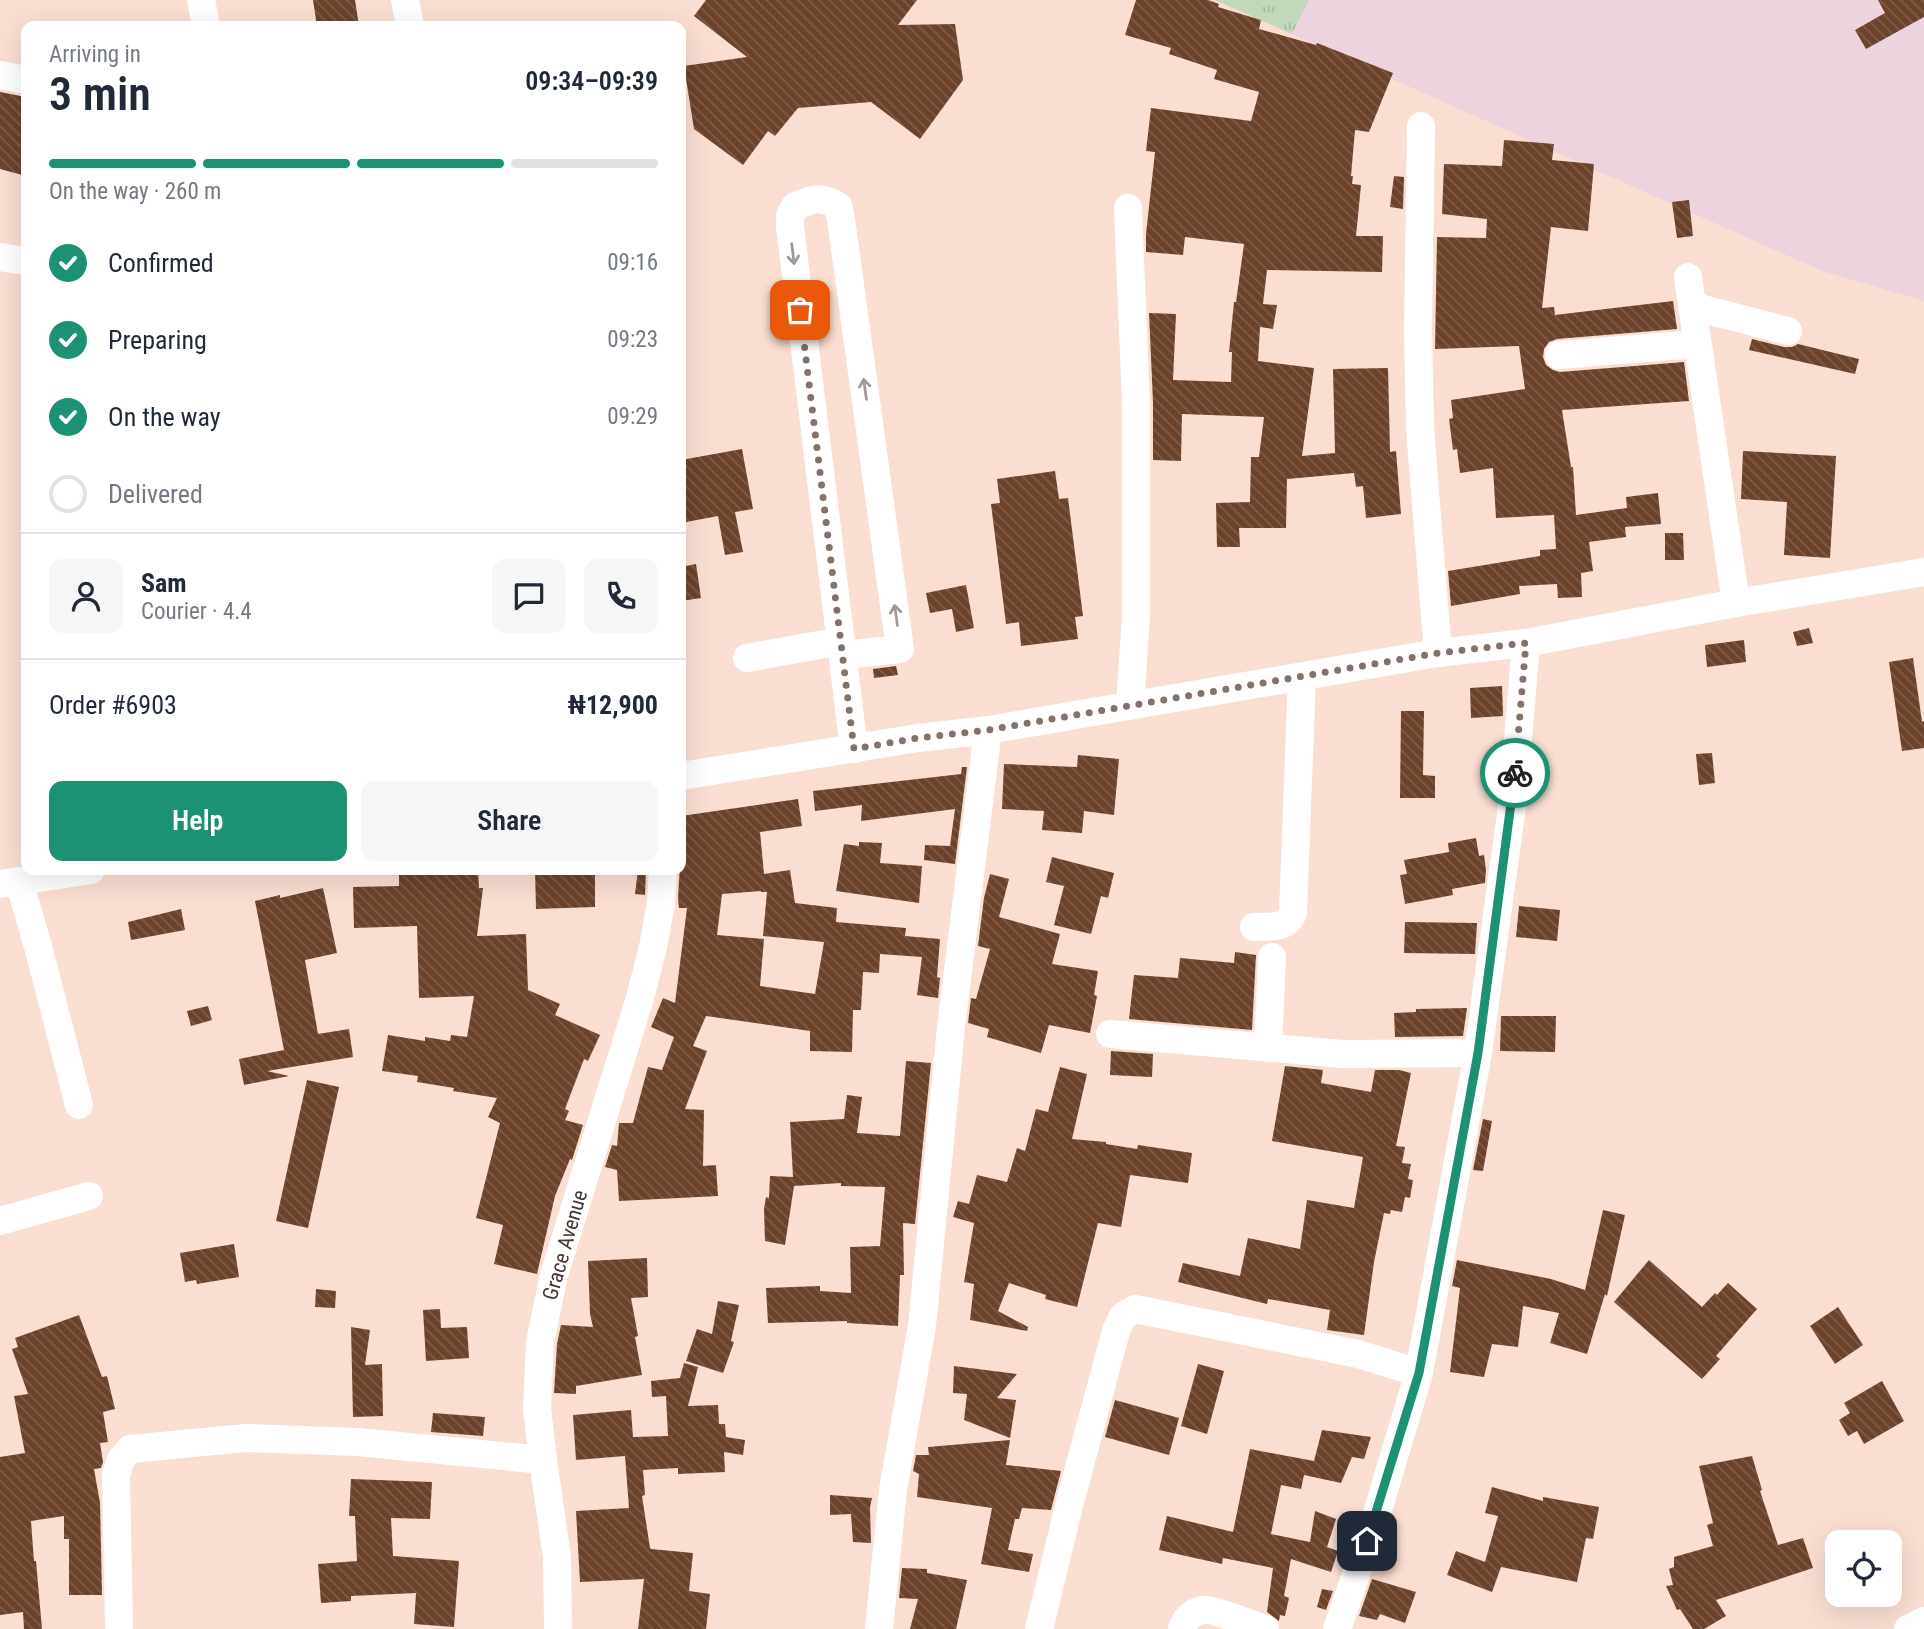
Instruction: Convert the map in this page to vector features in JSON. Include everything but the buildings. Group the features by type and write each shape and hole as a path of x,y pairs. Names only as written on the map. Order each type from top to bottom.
{"street":[{"path":"201,0 205,21"},
{"path":"405,0 409,21"},
{"path":"0,75 21,79"},
{"path":"1421,126 1418,331 1420,429 1438,653"},
{"path":"747,658 842,648 900,649 841,219 838,206 827,200 813,200 795,206 790,216 790,227 842,648 854,749"},
{"path":"1128,208 1136,403 1136,615 1130,706"},
{"path":"0,257 21,260"},
{"path":"1688,277 1736,603"},
{"path":"1692,306 1788,331"},
{"path":"1559,355 1698,344"},
{"path":"686,775 918,738 988,730 1438,653 1526,643 1736,603 1924,572"},
{"path":"1337,1629 1375,1520 1419,1373 1478,1053 1513,799 1526,643"},
{"path":"1254,927 1285,925 1293,913 1302,677"},
{"path":"879,1629 892,1490 922,1326 951,1027 988,730"},
{"path":"58,875 10,882 39,950 79,1105"},
{"name":"Grace Avenue","path":"558,1629 557,1557 537,1408 540,1342 554,1275 640,998 661,904 663,875"},
{"path":"1268,1048 1272,957"},
{"path":"1110,1034 1342,1054 1478,1053"},
{"path":"0,1221 89,1196"},
{"path":"1039,1629 1116,1331 1124,1316 1135,1309 1359,1354 1419,1373"},
{"path":"120,1629 116,1475 121,1458 130,1450 246,1438 358,1441 543,1460"},
{"path":"1182,1629 1185,1620 1193,1613 1207,1610 1265,1629"},
{"path":"1908,1629 1924,1621"}],"shaded area":[{"path":"1215,0 1924,0 1924,301 1822,271"}],"green space":[{"path":"1215,0 1309,0 1292,34"}],"way so far":[{"path":"800,310 854,749 988,730 1438,653 1526,643 1515,773"}],"route":[{"path":"1367,1541 1419,1373 1478,1053 1515,773"}]}
